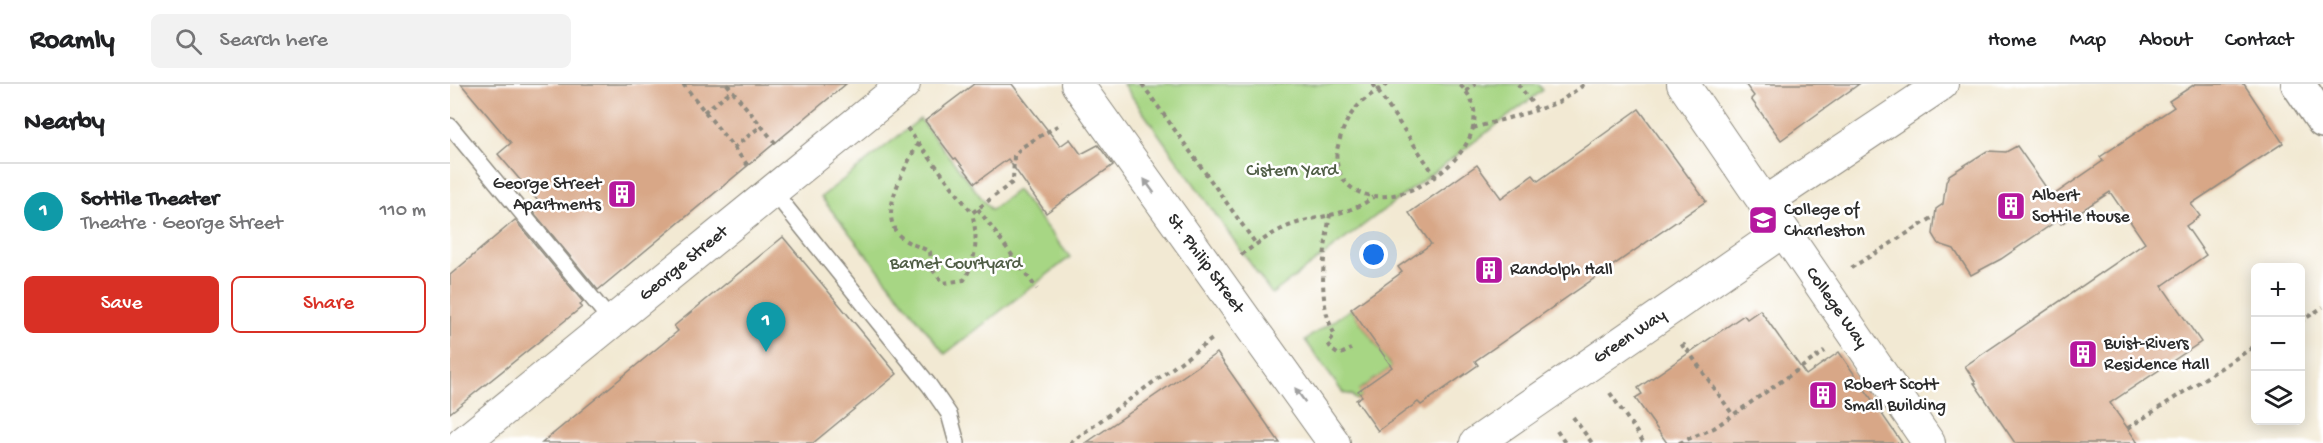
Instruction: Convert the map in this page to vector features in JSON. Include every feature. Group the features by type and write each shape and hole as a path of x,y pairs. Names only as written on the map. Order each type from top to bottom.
{"street":[{"name":"George Street","path":"463,443 612,322 763,181 904,84"},
{"name":"St. Philip Street","path":"1077,84 1334,443"},
{"name":"College Way","path":"1683,84 1929,443"},
{"path":"1764,203 1942,84"},
{"path":"2298,84 2323,121"},
{"name":"Green Way","path":"1476,443 1783,231"}],"lane":[{"path":"450,126 612,322"},
{"path":"763,181 929,386 949,414 957,443"}],"path":[{"path":"683,84 733,148 763,181"},
{"path":"727,84 781,150"},
{"path":"1142,84 1256,244"},
{"path":"1373,84 1436,177"},
{"path":"1373,197 1353,190 1342,179 1336,150 1341,133 1363,99 1388,84"},
{"path":"1238,257 1256,244 1294,224 1354,208 1373,197 1411,189 1436,177 1466,146 1473,128 1474,107 1466,91 1459,84"},
{"path":"1466,91 1476,84"},
{"path":"1518,84 1537,110"},
{"path":"1473,128 1559,102 1585,84"},
{"path":"704,112 732,90"},
{"path":"972,213 1013,183 1014,156 1022,147 1065,121"},
{"path":"733,148 761,126"},
{"path":"906,127 972,213 976,228 973,266 964,280 944,283 932,269 930,252 901,237 895,231 890,216 902,174 918,143"},
{"path":"978,209 1038,289"},
{"path":"1330,214 1325,241 1324,297 1326,316 1335,335 1328,343 1339,355 1351,349"},
{"path":"1822,287 1932,218"},
{"path":"2305,319 2323,307"},
{"path":"1679,443 1699,436 1733,415 1853,332"},
{"path":"1070,443 1215,336"},
{"path":"1675,351 1684,345 1733,415"},
{"path":"2128,428 2251,349"},
{"path":"1590,364 1644,443"}],"green space":[{"name":"Cistern Yard","path":"1123,84 1538,84 1543,90 1272,294"},
{"name":"Barnet Courtyard","path":"920,119 991,210 1017,190 1070,257 945,354 821,197"},
{"path":"1351,309 1392,367 1359,390 1362,396 1356,400 1352,395 1343,393 1305,340"}],"building":[{"name":"George Street Apartments","path":"461,84 846,84 598,290 530,208 538,201 498,154 511,143"},
{"path":"974,84 1012,84 1060,146 1070,139 1081,154 1098,145 1113,165 1046,213 1008,159 975,183 925,121"},
{"path":"1745,84 1859,84 1781,140 1751,99 1754,96"},
{"path":"2195,84 2244,84 2283,143 2191,204 2200,216 2186,226 2206,255 2162,286 2201,342 2110,403 2138,443 2015,443 1965,366 2145,243 2110,192 2061,224 2058,220 2001,259 1971,275 1954,249 1939,244 1933,234 1936,209 1943,204 1949,175 1987,151 2006,152 2017,146 2052,196 2103,161 2100,157 2174,107 2169,101"},
{"name":"Randolph Hall","path":"1639,109 1706,201 1475,361 1478,365 1421,405 1418,402 1378,431 1356,400 1362,396 1358,391 1392,367 1351,309 1402,272 1398,267 1431,244 1409,213 1477,165 1501,198 1533,175 1538,181"},
{"path":"515,220 583,302 580,305 582,307 450,413 450,275"},
{"path":"783,237 897,374 813,443 542,443 678,331 674,326"},
{"path":"1760,310 1806,375 1839,352 1902,443 1667,443 1635,398 1642,394 1638,388 1744,315 1747,319"},
{"path":"1217,353 1280,443 1086,443"}],"place":[{"name":"George Street Apartments","path":"622,194"},
{"name":"Albert Sottile House","path":"2011,206"},
{"name":"College of Charleston","path":"1763,220"},
{"name":"Randolph Hall","path":"1489,270"},
{"name":"Sottile Theater","path":"766,352"},
{"name":"Buist-Rivers Residence Hall","path":"2083,354"},
{"name":"Robert Scott Small Building","path":"1823,395"}]}
